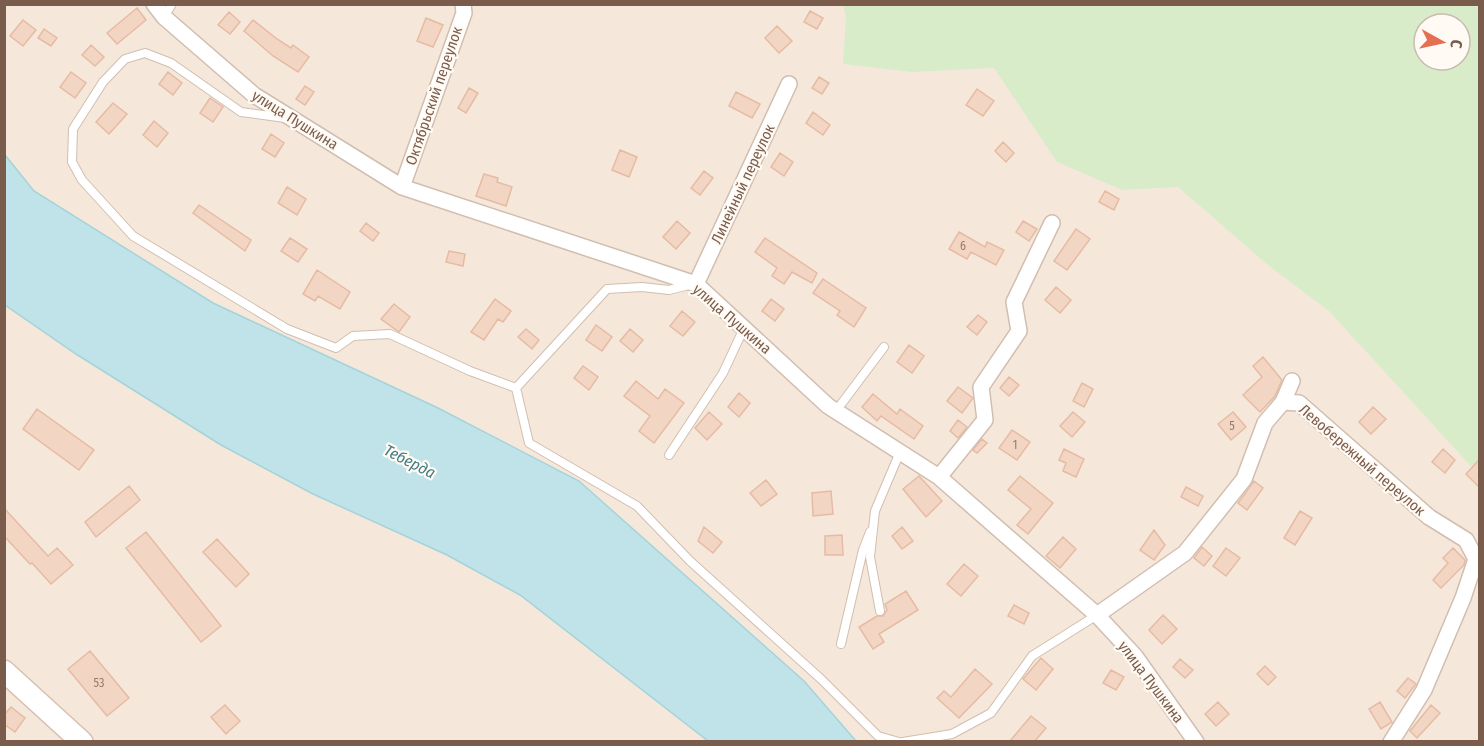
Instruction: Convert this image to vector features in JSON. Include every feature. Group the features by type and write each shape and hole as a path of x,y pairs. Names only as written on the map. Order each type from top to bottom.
{"main road":[{"path":"4,671 82,741"}],"street":[{"name":"улица Пушкина","path":"154,4 168,11 254,95 402,187 696,284 836,411 939,477 1097,615 1135,656 1196,741"},
{"name":"Октябрьский переулок","path":"402,187 464,13 463,4"},
{"name":"Линейный переулок","path":"696,284 789,84"},
{"path":"939,477 986,420 981,387 1018,331 1014,302 1052,223"},
{"path":"1283,402 1292,381"},
{"name":"Левобережный переулок","path":"1097,615 1185,554 1244,478 1265,423 1283,402 1299,403 1429,517 1466,540 1476,559 1463,598 1424,690 1391,741"}],"lane":[{"path":"294,120 241,112 171,63 145,53 125,59 103,82 73,129 72,162 82,180 133,236 287,329 336,348 353,336 390,334 470,371 516,388"},
{"path":"516,388 607,289 642,287 669,290 696,284"},
{"path":"669,455 723,373 744,328"},
{"path":"836,411 884,347"},
{"path":"516,388 529,442 637,506 690,561 821,679 878,736 901,741 952,734 991,713 1032,656 1097,615"},
{"path":"880,611 870,557 875,511 900,453"},
{"path":"840,644 863,550 874,523"}],"shaded area":[{"path":"4,5 1012,5 1479,253 1479,741 5,741"}],"green space":[{"path":"843,5 1479,5 1479,475 1329,311 1268,265 1178,187 1122,190 1057,162 994,68 912,72 843,64 846,16"}],"water":[{"name":"Теберда","path":"5,155 34,191 213,303 438,408 579,481 804,681 856,741 708,741 520,595 447,555 313,494 221,445 76,354 5,305"}],"building":[{"path":"137,8 146,20 117,44 107,33"},
{"path":"810,11 823,18 817,29 804,22"},
{"path":"229,12 240,22 230,34 218,25"},
{"path":"426,18 443,25 433,47 417,41"},
{"path":"23,20 36,30 23,46 10,36"},
{"path":"253,20 277,39 291,48 293,45 309,57 298,72 273,56 244,31"},
{"path":"777,26 792,41 779,53 765,38"},
{"path":"44,29 57,38 51,46 38,38"},
{"path":"91,45 104,57 95,66 82,55"},
{"path":"71,72 86,83 75,98 60,87"},
{"path":"168,72 182,83 173,95 159,84"},
{"path":"819,77 829,83 822,94 812,88"},
{"path":"305,86 314,92 305,105 296,99"},
{"path":"469,88 478,93 466,113 458,108"},
{"path":"977,89 994,101 983,116 966,105"},
{"path":"736,92 760,104 752,118 729,106"},
{"path":"210,98 223,107 213,122 200,113"},
{"path":"113,103 127,114 109,134 96,122"},
{"path":"813,112 830,125 823,135 806,123"},
{"path":"154,121 168,133 157,147 143,135"},
{"path":"271,134 284,143 275,157 262,149"},
{"path":"1003,142 1014,153 1006,162 995,151"},
{"path":"620,150 637,157 629,177 612,170"},
{"path":"780,153 793,162 784,176 771,167"},
{"path":"704,171 713,178 700,195 691,188"},
{"path":"484,174 498,178 497,182 512,187 506,206 476,196"},
{"path":"287,187 306,199 297,215 278,203"},
{"path":"1105,191 1119,199 1114,210 1099,202"},
{"path":"199,205 251,240 245,251 193,213"},
{"path":"677,221 690,233 676,249 663,237"},
{"path":"1023,221 1037,229 1029,241 1016,232"},
{"path":"366,223 379,233 373,241 360,231"},
{"path":"1076,229 1090,239 1067,270 1054,261"},
{"path":"959,232 985,247 987,242 1004,250 996,265 971,252 967,259 949,249"},
{"path":"290,238 307,249 298,262 281,251"},
{"path":"765,238 817,273 812,283 792,272 784,284 772,276 777,268 755,252"},
{"path":"449,251 465,254 463,266 446,262"},
{"path":"317,270 350,292 340,309 318,296 315,301 303,294"},
{"path":"823,279 866,308 854,327 837,315 840,311 813,293"},
{"path":"1056,287 1071,300 1060,313 1045,300"},
{"path":"495,299 511,311 503,322 498,319 484,340 471,332"},
{"path":"771,299 784,309 775,321 762,311"},
{"path":"394,304 410,317 399,332 381,319"},
{"path":"682,311 695,322 683,336 670,326"},
{"path":"978,315 987,322 977,335 967,327"},
{"path":"596,325 612,337 602,351 586,340"},
{"path":"526,329 539,340 532,349 518,337"},
{"path":"630,329 643,340 633,352 620,341"},
{"path":"909,345 924,356 912,373 897,362"},
{"path":"1263,357 1282,380 1275,396 1260,412 1243,395 1262,377 1253,366"},
{"path":"583,366 598,377 589,390 574,378"},
{"path":"1009,377 1019,385 1009,396 1000,388"},
{"path":"636,381 658,399 665,389 684,403 654,443 639,431 650,416 624,396"},
{"path":"1082,383 1093,389 1084,407 1073,401"},
{"path":"958,387 973,398 962,413 947,401"},
{"path":"739,393 750,403 739,417 728,407"},
{"path":"873,394 897,414 900,409 923,426 914,439 881,416 877,421 862,407"},
{"path":"1373,407 1386,419 1371,434 1359,422"},
{"path":"37,409 94,450 79,470 23,429"},
{"path":"709,412 722,424 707,440 695,428"},
{"path":"1073,412 1085,422 1072,437 1060,426"},
{"path":"1233,412 1246,427 1231,440 1218,424"},
{"path":"958,420 967,427 958,438 950,431"},
{"path":"1012,430 1030,442 1017,460 999,448"},
{"path":"982,439 987,443 977,453 973,450"},
{"path":"1064,449 1084,459 1076,477 1063,471 1066,463 1059,460"},
{"path":"1443,449 1455,460 1445,473 1432,462"},
{"path":"1479,460 1479,487 1466,474"},
{"path":"919,476 942,501 926,517 903,489"},
{"path":"1020,476 1053,503 1028,534 1017,525 1031,509 1008,490"},
{"path":"766,480 777,494 761,506 750,493"},
{"path":"1254,481 1263,488 1247,510 1238,503"},
{"path":"129,486 140,500 96,537 85,522"},
{"path":"1186,487 1203,496 1198,506 1181,497"},
{"path":"831,491 833,514 813,516 812,493"},
{"path":"4,508 48,556 57,548 73,565 51,584 4,536"},
{"path":"1300,511 1312,518 1295,545 1284,538"},
{"path":"704,527 722,542 713,553 698,541"},
{"path":"902,527 913,541 902,549 892,536"},
{"path":"1154,530 1165,545 1154,560 1140,550"},
{"path":"146,532 221,626 201,642 126,548"},
{"path":"842,535 843,555 825,555 825,536"},
{"path":"1063,537 1076,549 1060,568 1046,556"},
{"path":"217,539 249,574 236,587 203,552"},
{"path":"1202,547 1212,556 1204,566 1194,558"},
{"path":"1226,548 1240,558 1226,576 1213,566"},
{"path":"1453,548 1465,560 1464,565 1441,588 1433,580 1448,563 1443,558"},
{"path":"964,564 978,576 961,596 947,584"},
{"path":"906,591 918,610 879,634 884,642 873,649 859,627 877,616 883,616 887,610 885,604"},
{"path":"1014,605 1029,613 1024,624 1008,616"},
{"path":"1163,615 1177,629 1162,644 1149,630"},
{"path":"90,651 129,698 107,716 68,669"},
{"path":"1041,658 1053,669 1036,690 1023,679"},
{"path":"1180,659 1193,670 1185,678 1173,667"},
{"path":"1265,666 1276,677 1268,685 1257,674"},
{"path":"975,669 992,684 959,718 937,698 944,691 951,697"},
{"path":"1111,670 1124,677 1116,690 1103,683"},
{"path":"1408,678 1416,684 1405,698 1397,691"},
{"path":"1218,702 1229,714 1216,726 1205,714"},
{"path":"1380,702 1392,722 1381,729 1369,709"},
{"path":"225,705 240,721 226,734 211,717"},
{"path":"1431,705 1440,713 1417,738 1410,731"},
{"path":"11,707 25,718 15,732 4,724 4,715"},
{"path":"1031,716 1046,728 1035,741 1010,741"}]}
